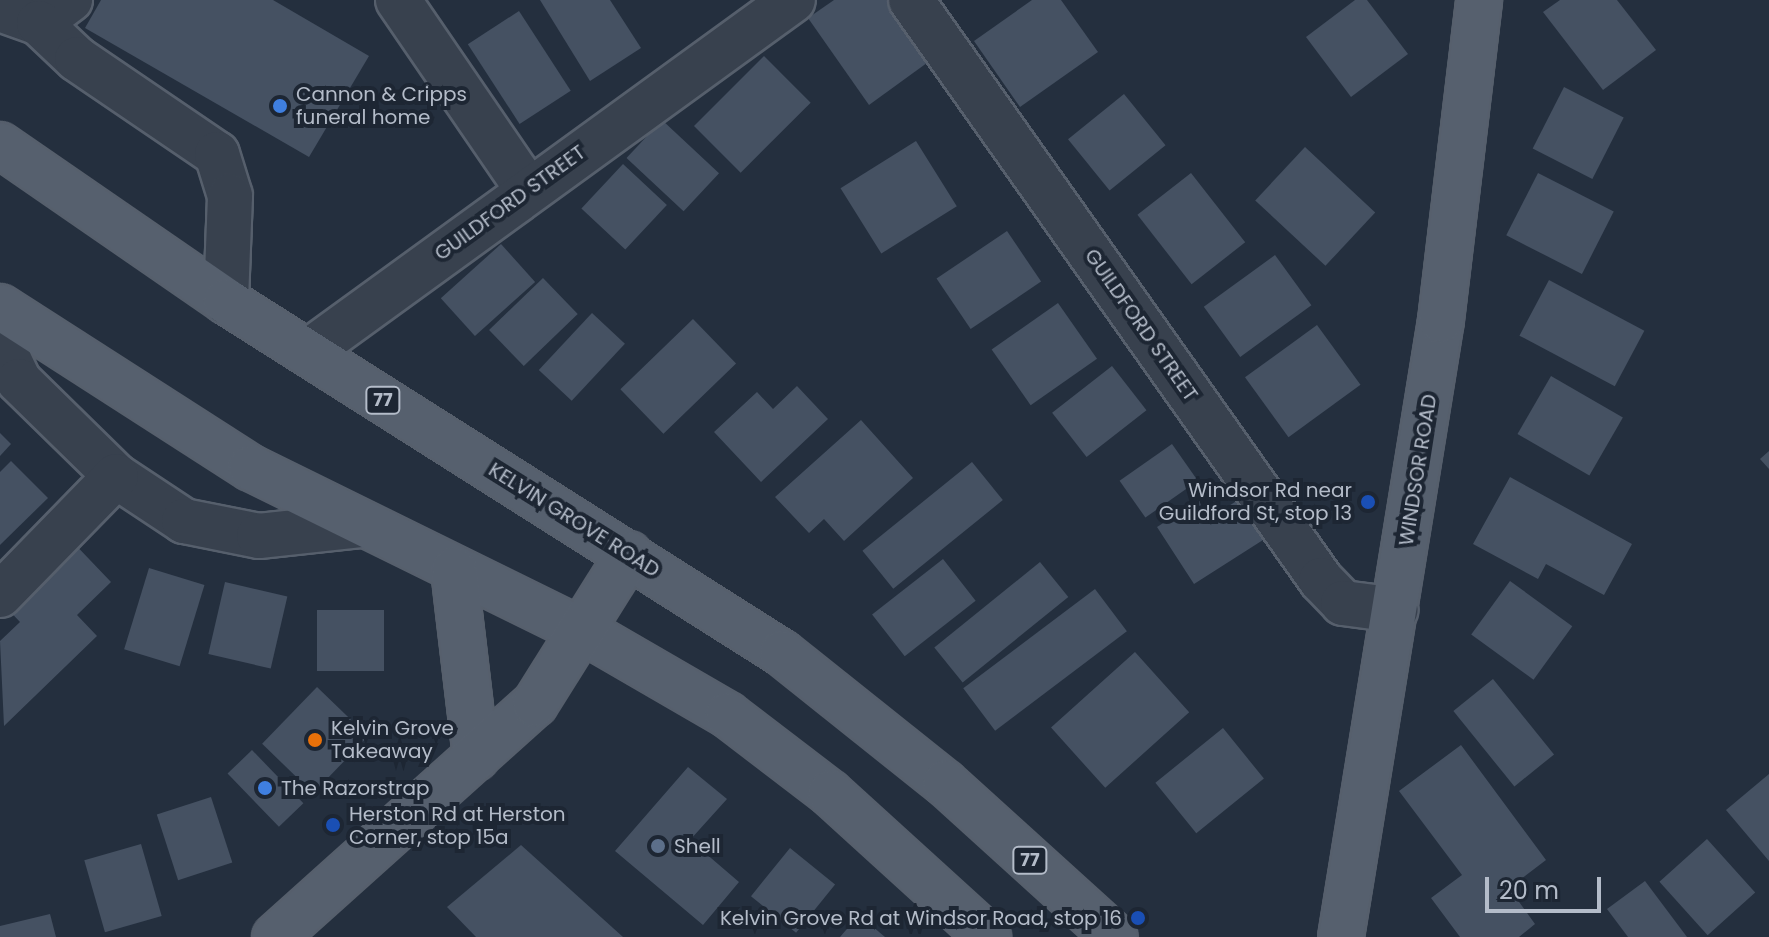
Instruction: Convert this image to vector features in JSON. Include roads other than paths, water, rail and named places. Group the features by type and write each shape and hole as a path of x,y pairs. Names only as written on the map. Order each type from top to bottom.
{"main road":[{"name":"WINDSOR ROAD","path":"1341,937 1396,610 1479,0"},
{"name":"KELVIN GROVE ROAD","path":"0,145 226,301 629,554 859,711 1115,937"},
{"path":"0,307 129,396 362,525 585,632 671,679 783,755 988,937"},
{"path":"275,937 535,704 585,632 629,554"},
{"path":"454,570 476,758"}],"street":[{"path":"398,0 528,190"},
{"name":"GUILDFORD STREET","path":"308,352 793,0"},
{"name":"GUILDFORD STREET","path":"911,0 1321,580 1343,603 1396,610"},
{"path":"36,11 77,59 217,154 230,196 226,301"},
{"path":"0,341 19,381 116,476 156,507 212,530 286,536 362,525"},
{"path":"0,595 116,476"}],"place":[{"name":"Cannon & Cripps funeral home","path":"280,106"},
{"name":"Windsor Rd near Guildford St, stop 13","path":"1368,502"},
{"name":"Kelvin Grove Takeaway","path":"315,740"},
{"name":"The Razorstrap","path":"265,788"},
{"name":"Herston Rd at Herston Corner, stop 15a","path":"333,825"},
{"name":"Shell","path":"658,846"},
{"name":"Kelvin Grove Rd at Windsor Road, stop 16","path":"1138,918"}]}
